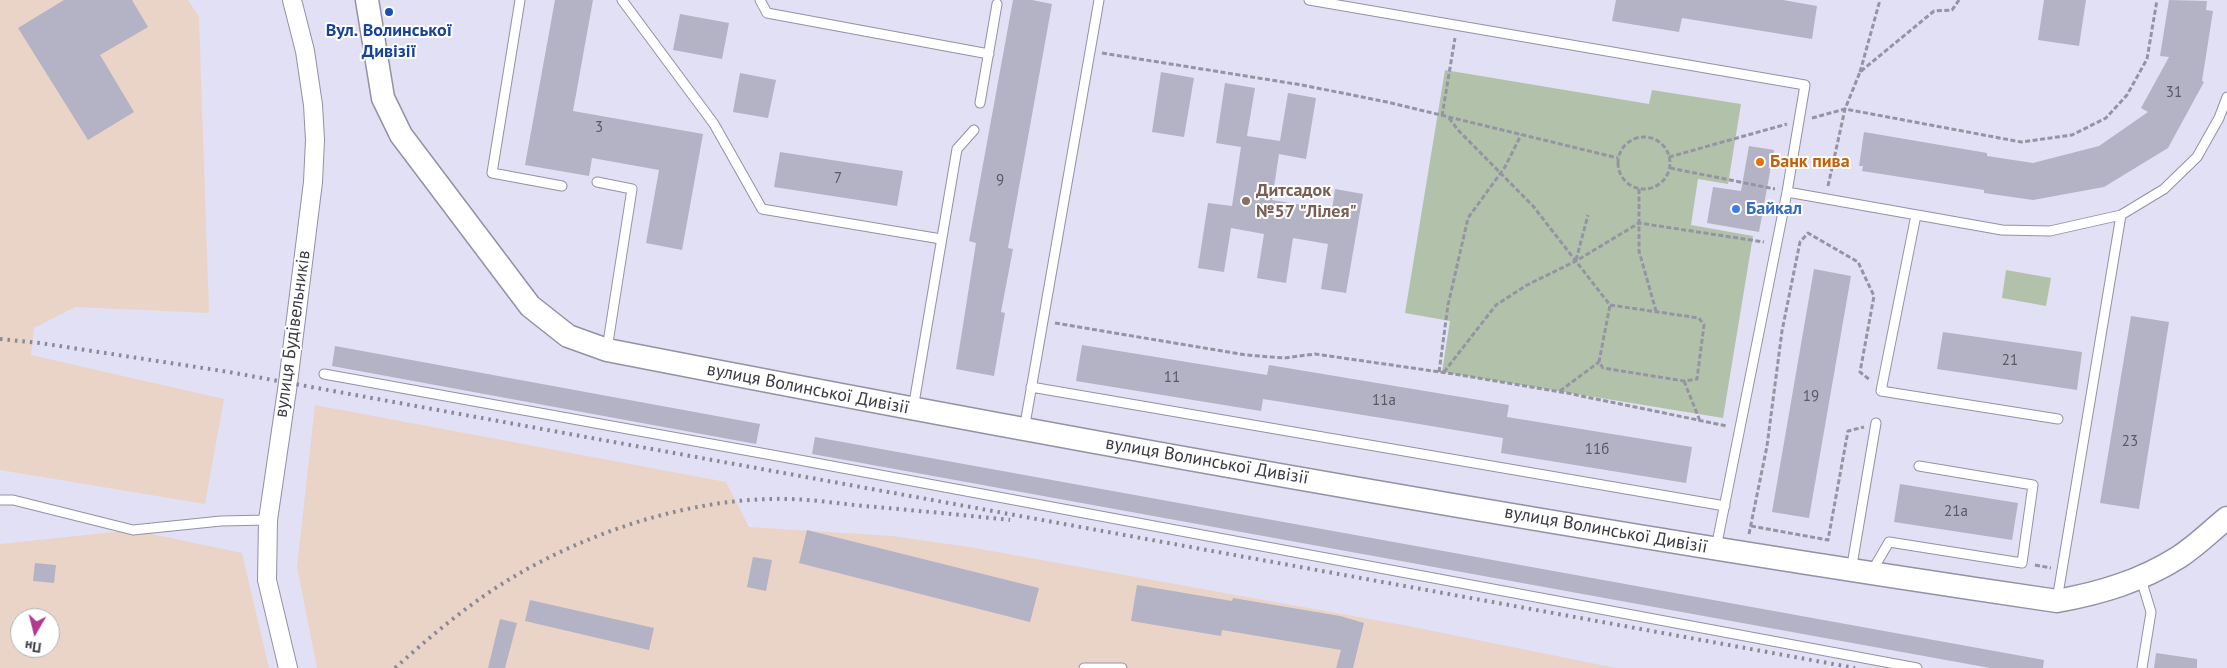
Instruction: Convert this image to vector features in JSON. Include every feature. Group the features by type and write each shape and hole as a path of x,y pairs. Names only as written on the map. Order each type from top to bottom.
{"street":[{"name":"вулиця Будівельників","path":"288,668 267,580 268,520 313,182 315,140 313,105 305,51 292,0"},
{"name":"вулиця Волинської Дивізії","path":"367,0 383,98 401,136 530,306 568,336 607,350 1024,430 1745,554 2057,601 2089,595 2141,579 2181,556 2227,518"}],"lane":[{"path":"520,0 492,173 562,186"},
{"path":"622,0 714,124 762,209 942,239"},
{"path":"760,0 767,13 989,54"},
{"path":"1024,430 1099,0"},
{"path":"1309,0 1805,85 1787,192 1716,549"},
{"path":"980,103 997,4"},
{"path":"1787,192 2002,230 2050,231 2121,215 2164,189 2198,158 2219,118 2227,97"},
{"path":"913,409 958,149 974,130"},
{"path":"597,182 632,189 607,350"},
{"path":"1916,215 1881,391 2058,419"},
{"path":"2057,601 2121,215"},
{"path":"324,374 794,459 1917,668"},
{"path":"1031,387 1724,506"},
{"path":"1861,572 1876,423"},
{"path":"1861,572 1889,542 2022,563 2033,485 1919,466"},
{"path":"0,500 13,500 133,530 221,521 268,520"},
{"path":"2141,579 2151,612 2142,668"},
{"path":"1084,668 1122,668"}],"path":[{"path":"1825,199 1845,110 1860,72 1880,0"},
{"path":"1860,72 1934,11 1952,10 1959,0"},
{"path":"1670,157 1798,121 1845,110 2021,142 2072,135 2106,118 2127,95 2147,59 2157,0"},
{"path":"1442,116 1457,26"},
{"path":"1091,52 1302,85 1387,102 1618,158"},
{"path":"1449,118 1458,130 1533,206 1610,305 1699,318 1704,325 1697,379 1684,381 1603,368 1599,362"},
{"path":"1439,372 1448,305 1468,218 1501,173 1521,135"},
{"path":"1641,137 1656,140 1663,145 1670,157 1670,168 1662,182 1647,190 1639,190 1624,181 1617,166 1618,158 1626,144 1641,137"},
{"path":"1670,168 1787,192"},
{"path":"1639,190 1639,251 1656,312"},
{"path":"1576,261 1588,215"},
{"path":"1444,373 1496,306 1527,285 1576,261 1639,223 1776,244"},
{"path":"1745,554 1767,446 1782,331 1800,242 1808,233 1858,262 1870,287 1874,296 1860,372 1881,391"},
{"path":"1560,392 1599,362 1610,305"},
{"path":"1043,321 1246,355 1284,358 1315,354 1439,372 1560,392 1740,428"},
{"path":"1684,381 1700,421"},
{"path":"1751,526 1828,540 1848,431 1876,423"},
{"path":"2022,563 2063,570"}],"shaded area":[{"path":"0,0 188,0 199,17 209,313 75,307 34,328 31,355 224,399 205,504 0,470"},
{"path":"315,405 726,482 749,527 892,536 969,547 1403,625 1616,668 317,668 297,567"},
{"path":"133,530 242,553 269,668 0,668 0,544"}],"green space":[{"path":"1445,70 1649,104 1652,90 1741,104 1728,184 1698,179 1691,225 1753,236 1723,418 1442,372 1450,321 1405,313"},
{"path":"2006,270 2051,278 2046,306 2002,298"}],"building":[{"path":"64,0 132,0 148,27 100,55 134,112 88,140 18,28"},
{"path":"555,0 593,0 573,111 703,134 682,250 646,243 659,170 592,158 589,176 525,165"},
{"path":"1013,0 1032,0 1052,4 1008,248 1013,249 1001,312 1005,313 994,376 956,369 976,243 969,241"},
{"path":"1616,0 1783,0 1817,6 1812,39 1682,18 1679,32 1612,21"},
{"path":"2044,0 2086,0 2079,46 2038,40"},
{"path":"2169,0 2207,1 2206,10 2213,11 2202,81 2204,82 2168,148 2104,187 2033,200 1984,193 1984,190 1862,171 1863,166 1859,166 1864,132 1987,153 1987,156 2033,163 2099,146 2148,112 2141,108 2169,57 2160,56"},
{"path":"680,14 729,23 722,59 673,50"},
{"path":"1161,72 1194,78 1184,137 1152,132"},
{"path":"740,73 776,80 768,118 733,112"},
{"path":"1225,83 1255,88 1247,136 1280,141 1288,93 1316,98 1306,159 1279,154 1272,200 1332,210 1335,189 1363,194 1346,293 1321,289 1328,244 1293,238 1286,283 1257,278 1264,234 1231,228 1224,272 1198,268 1208,203 1232,206 1241,147 1216,143"},
{"name":"Байкал","path":"1749,146 1774,150 1759,232 1707,223 1713,187 1741,191"},
{"path":"780,152 903,171 897,206 774,187"},
{"path":"1814,269 1851,276 1809,518 1772,512"},
{"path":"2131,316 2169,322 2139,509 2100,503"},
{"path":"1943,332 2082,352 2077,390 1937,369"},
{"path":"1082,345 1267,375 1269,365 1509,405 1507,417 1692,447 1686,483 1501,453 1503,438 1263,399 1261,411 1076,381"},
{"path":"335,346 760,424 756,444 332,366"},
{"path":"815,437 2044,660 2043,668 1990,668 812,454"},
{"path":"1900,484 2018,503 2012,540 1894,522"},
{"path":"807,530 1039,588 1030,622 799,563"},
{"path":"753,557 772,560 766,591 747,587"},
{"path":"35,563 56,565 54,583 33,581"},
{"path":"1137,585 1232,601 1233,598 1340,616 1364,623 1353,668 1336,668 1341,650 1222,630 1221,636 1131,621"},
{"path":"530,600 654,628 649,650 525,621"},
{"path":"500,619 517,623 505,668 488,668"},
{"path":"2156,653 2197,659 2197,668 2154,668"}],"railway":[{"path":"0,339 40,343 229,372 1855,668"},
{"path":"395,668 453,619 483,596 515,576 544,560 606,533 673,512 740,501 784,499 1010,520"}],"place":[{"name":"Вул. Волинської Дивізії","path":"389,12"},
{"name":"Банк пива","path":"1760,162"},
{"name":"Дитсадок №57 \"Лілея\"","path":"1246,201"},
{"name":"Байкал","path":"1736,209"}]}
